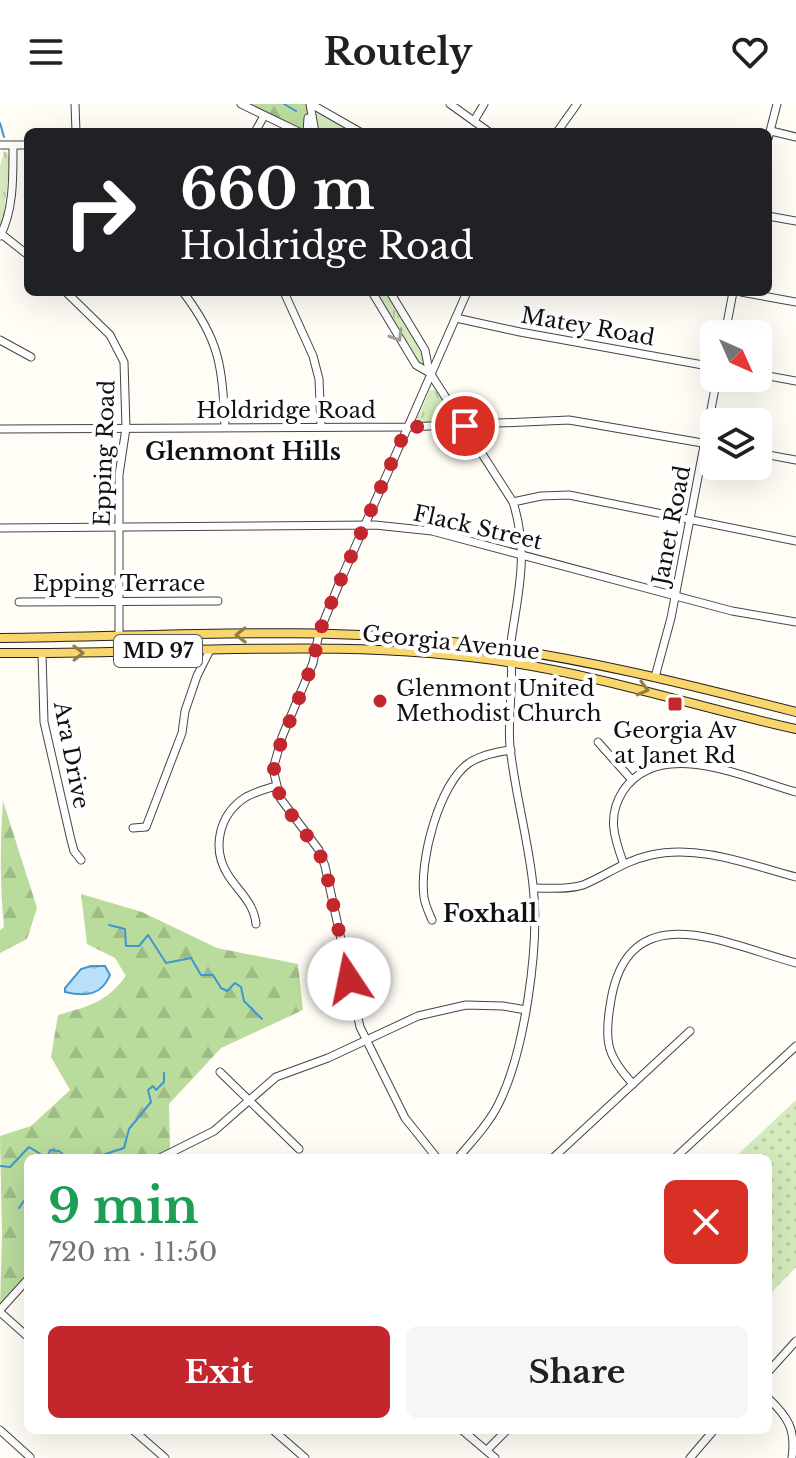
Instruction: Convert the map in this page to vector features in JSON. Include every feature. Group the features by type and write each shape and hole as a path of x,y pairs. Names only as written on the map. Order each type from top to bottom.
{"main road":[{"name":"Georgia Avenue","path":"0,638 319,633 401,637 510,649 596,663 796,712"},
{"name":"Georgia Avenue","path":"0,653 316,648 432,654 512,663 624,684 796,729"}],"street":[{"path":"75,104 76,128"},
{"path":"241,104 290,128"},
{"path":"307,128 310,104"},
{"path":"310,104 314,128"},
{"path":"310,104 353,128"},
{"path":"450,104 484,128"},
{"path":"474,121 484,104"},
{"path":"560,128 577,104"},
{"path":"771,128 777,104"},
{"path":"257,128 264,116"},
{"path":"772,135 796,137"},
{"path":"0,145 24,145"},
{"path":"13,146 10,198 1,234 24,252"},
{"path":"772,217 796,221"},
{"name":"Epping Road","path":"70,296 118,346 124,362 126,428 119,475 118,527 119,652"},
{"path":"186,296 205,322 221,361 225,427"},
{"path":"286,296 313,356 319,379 321,426"},
{"path":"374,296 416,365 430,373 513,502 523,555 510,649 511,750 534,888 526,1010 518,1055 497,1107 462,1154"},
{"path":"392,296 425,350 430,373"},
{"path":"434,1154 405,1118 366,1040 355,1009 325,866 314,843 287,810 276,786 273,769 313,663 319,633 465,296"},
{"path":"728,320 732,296"},
{"path":"763,296 796,302"},
{"name":"Matey Road","path":"456,318 700,364"},
{"path":"0,340 31,357"},
{"path":"772,377 796,381"},
{"name":"Holdridge Road","path":"0,429 407,427 569,420 700,442"},
{"path":"772,456 796,460"},
{"name":"Janet Road","path":"655,677 701,480"},
{"path":"513,502 541,496 569,495 796,541"},
{"name":"Flack Street","path":"0,528 365,526 432,531 732,611 796,622"},
{"name":"Epping Terrace","path":"19,602 218,601"},
{"path":"133,828 146,827 182,733 185,711 197,676 210,650"},
{"name":"Ara Drive","path":"42,654 44,722 71,840 81,860"},
{"path":"598,742 631,779"},
{"path":"432,920 424,900 428,850 448,787 470,762 511,750"},
{"path":"623,862 613,833 617,800 631,779 660,764 682,762 796,792"},
{"path":"256,924 252,906 224,867 219,847 220,835 224,821 236,804 249,795 276,786"},
{"path":"534,888 582,885 623,862 654,854 685,852 711,854 796,877"},
{"path":"633,1084 612,1058 607,1044 607,1024 617,973 633,950 651,938 680,932 796,963"},
{"path":"168,1154 231,1119 276,1077 328,1058 418,1016 446,1008 482,1004 526,1010"},
{"path":"557,1154 690,1031"},
{"path":"679,1154 796,1046"},
{"path":"220,1072 299,1149"},
{"path":"24,1284 0,1311 24,1333"},
{"path":"772,1368 796,1341"},
{"path":"772,1402 788,1417 794,1432 792,1458"},
{"path":"0,1430 30,1457"},
{"path":"138,1434 165,1458"},
{"path":"278,1434 305,1458"},
{"path":"467,1434 495,1458"},
{"path":"487,1450 503,1434"},
{"path":"690,1458 711,1434"}],"green space":[{"path":"241,104 310,104 314,128 291,128"},
{"path":"319,113 347,128 318,128 315,115"},
{"path":"4,151 10,159 3,222 0,225 0,167"},
{"path":"378,296 389,296 426,360 424,366 418,362"},
{"path":"430,390 436,390 453,417 450,423 420,423 417,419"},
{"path":"3,801 37,908 27,939 0,953 0,930 4,927 1,864"},
{"path":"81,894 142,912 217,948 298,964 303,1010 221,1048 169,1104 170,1150 163,1154 24,1154 24,1283 0,1310 0,1136 31,1126 70,1090 51,1057 58,1015 104,998 126,976 115,958 87,944"},
{"path":"796,1100 796,1267 772,1292 772,1154 738,1154"}],"water":[{"path":"105,966 110,975 103,987 86,994 65,992 81,969"}],"waterway":[{"path":"284,104 296,111"},
{"path":"0,123 4,137"},
{"path":"109,925 125,929 126,946 139,946 148,935 166,963 191,958 201,975 213,975 221,988 227,991 235,983 241,987 244,1001 262,1019"},
{"path":"105,1154 124,1148 129,1129 151,1102 148,1090 153,1086 156,1090 164,1082 164,1073"},
{"path":"0,1166 10,1167 29,1147 40,1154"},
{"path":"48,1154 50,1150 62,1154"},
{"path":"19,1208 24,1201"}],"place":[{"name":"Glenmont United Methodist Church","path":"380,701"},
{"name":"Georgia Av at Janet Rd","path":"675,704"}],"district":[{"name":"Glenmont Hills","path":"243,452"},
{"name":"Foxhall","path":"490,914"}],"route":[{"path":"349,979 325,866 319,850 280,798 273,769 275,758 313,663 319,633 407,427 465,426"}]}
